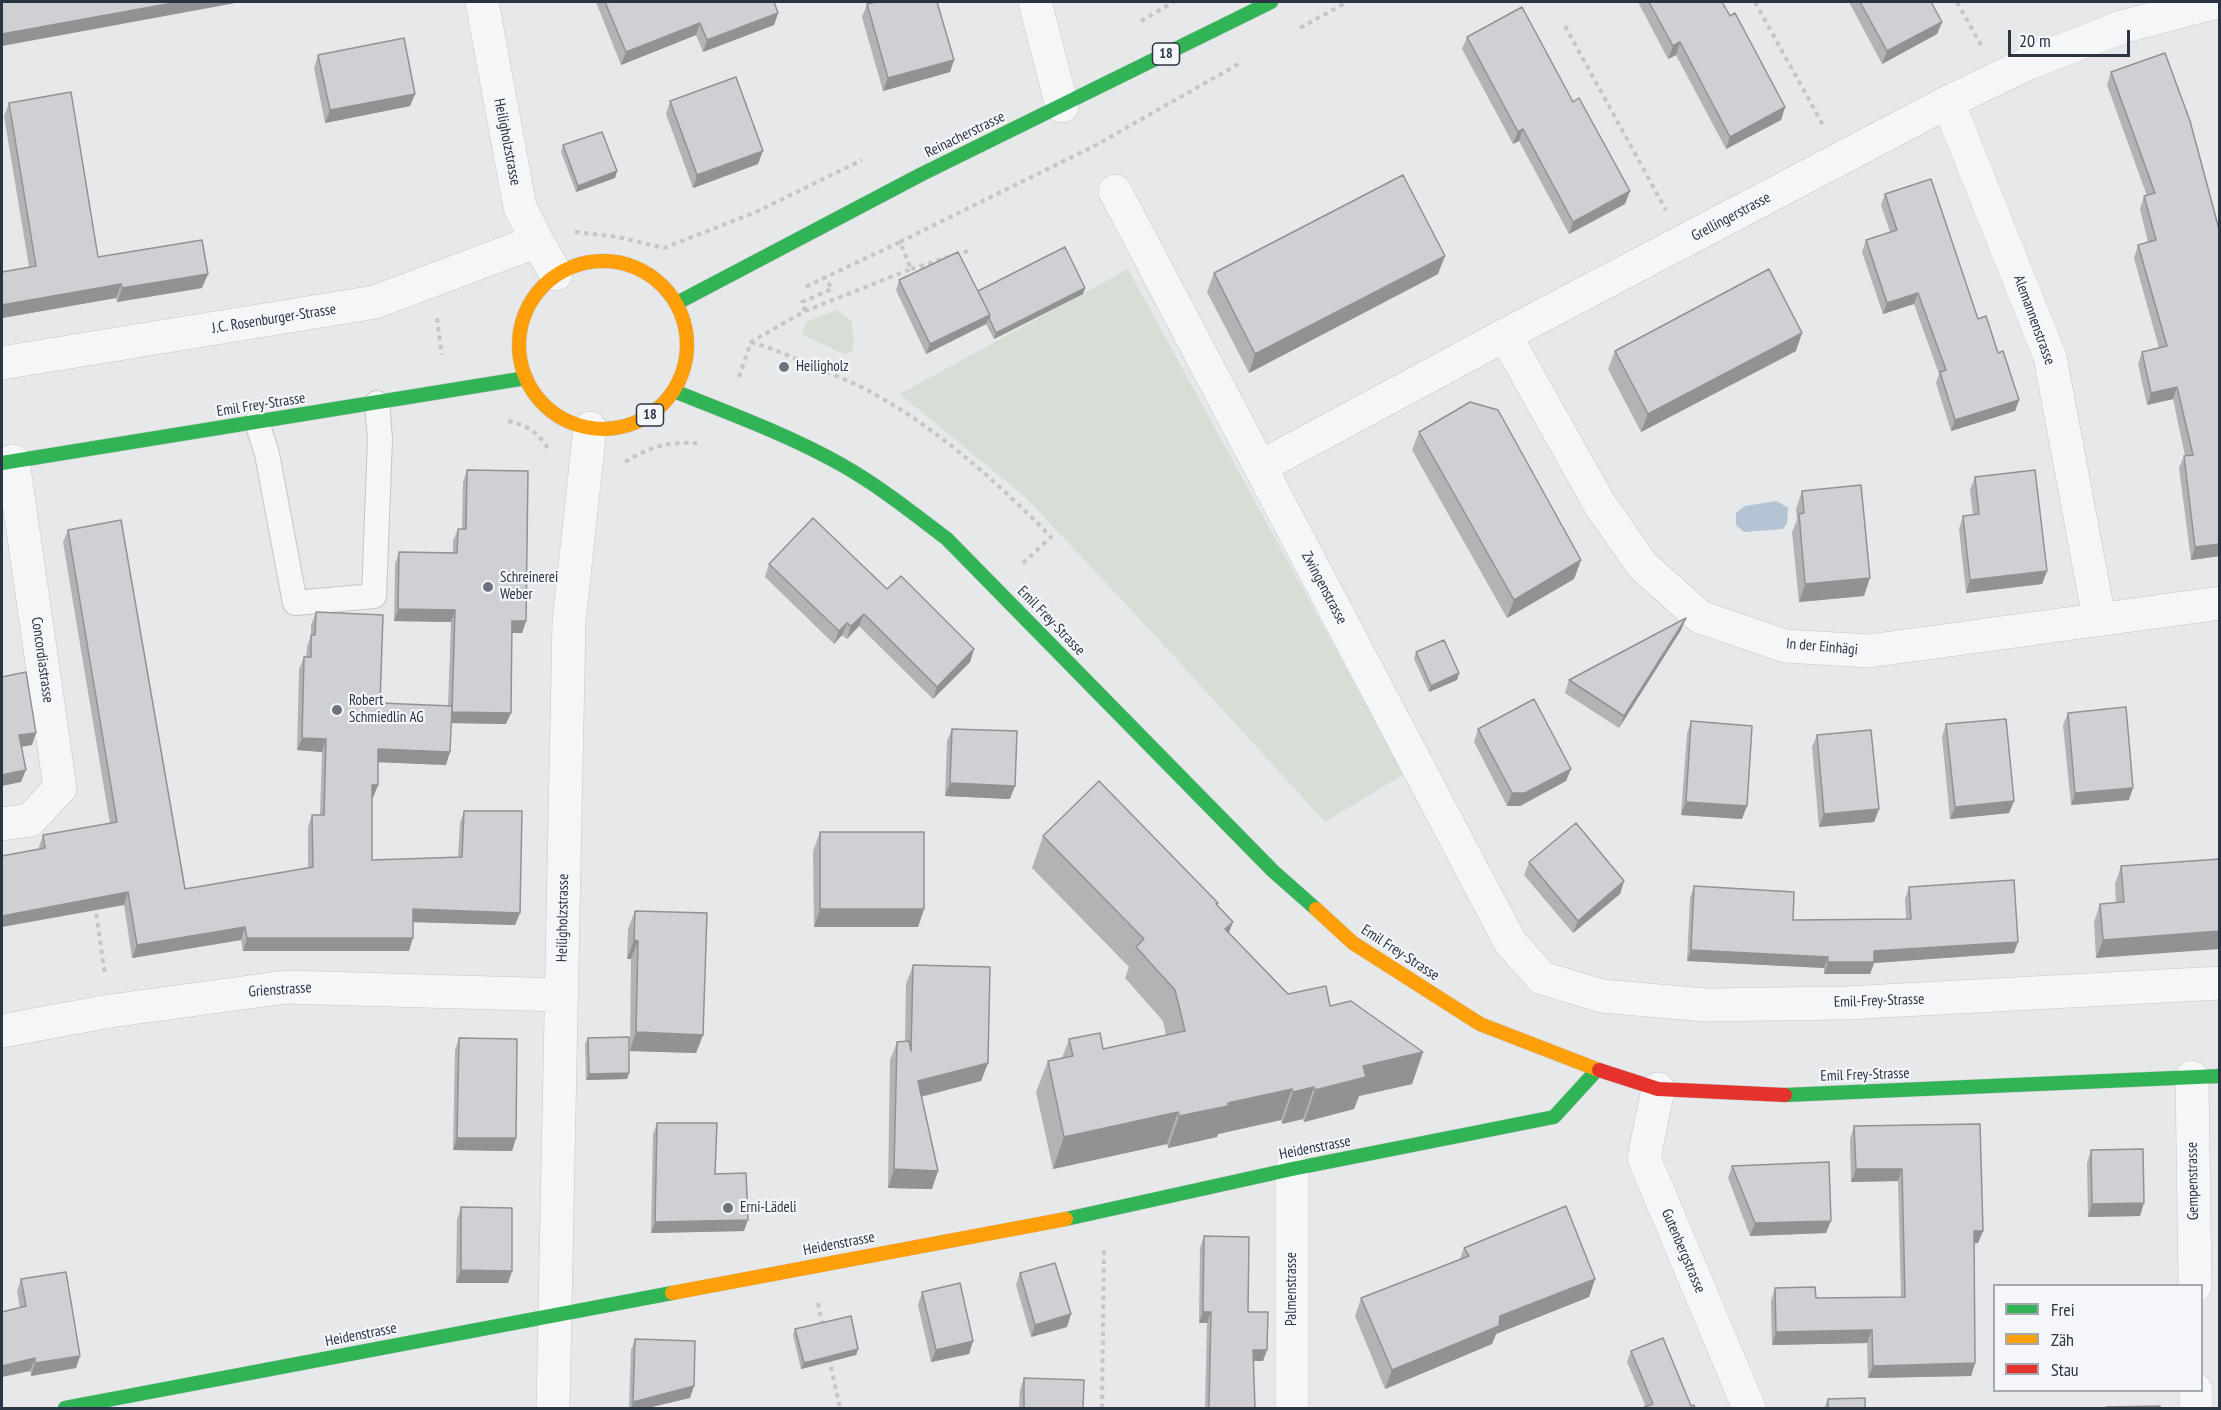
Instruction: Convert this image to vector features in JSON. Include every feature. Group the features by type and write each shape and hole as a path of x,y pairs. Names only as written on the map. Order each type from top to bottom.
{"street":[{"name":"Heiligholzstrasse","path":"482,2 512,175 520,207 556,274"},
{"path":"1035,2 1062,106"},
{"name":"Reinacherstrasse","path":"677,303 922,174 1270,2"},
{"name":"Grellingerstrasse","path":"1260,467 1948,102 2029,63 2122,27 2216,2"},
{"name":"Alemannenstrasse","path":"1948,102 2050,357 2100,618"},
{"name":"Zwingenstrasse","path":"1115,190 1510,942 1542,978"},
{"name":"J.C. Rosenburger-Strasse","path":"2,363 375,302 537,242"},
{"name":"18","path":"596,260 623,262 649,273 677,303 688,345 685,367 674,391 656,411 638,422 618,428 590,428 567,421 538,399 526,378 519,346 523,317 537,293 556,274 596,260"},
{"name":"In der Einhägi","path":"1505,335 1599,503 1642,565 1700,617 1785,646 1869,651 2220,603"},
{"name":"Emil Frey-Strasse","path":"7,462 526,378"},
{"name":"Emil Frey-Strasse","path":"674,391 791,439 842,465 898,501 947,539 1273,871 1353,943 1480,1024 1597,1070 1658,1089 1770,1096 2206,1076"},
{"name":"Heiligholzstrasse","path":"554,1408 568,621 590,428"},
{"name":"Concordiastrasse","path":"2,824 30,820 60,788 7,462"},
{"name":"Emil-Frey-Strasse","path":"1542,978 1602,996 1705,1005 1857,1002 2220,983"},
{"name":"Grienstrasse","path":"2,1031 110,1011 286,987 562,995"},
{"name":"Heidenstrasse","path":"65,1408 1104,1212 1292,1169 1554,1117 1597,1070"},
{"name":"Gempenstrasse","path":"2195,1284 2206,1076"},
{"name":"Gutenbergstrasse","path":"1658,1089 1644,1158 1749,1408"},
{"name":"Palmenstrasse","path":"1292,1169 1292,1408"},
{"path":"2196,1392 2196,1408"}],"lane":[{"path":"257,422 267,454 295,603 374,596 380,439 377,403"}],"path":[{"path":"1296,31 1347,2"},
{"path":"1755,2 1842,159"},
{"path":"1957,2 1999,78"},
{"path":"1565,26 1684,242"},
{"path":"900,242 1096,145 1246,59"},
{"path":"573,232 618,237 664,248 756,212 866,158"},
{"path":"911,268 968,251"},
{"path":"806,311 802,302 832,290 825,277"},
{"path":"751,342 858,385 919,424 983,472 1051,537 1018,568"},
{"path":"94,898 110,1011"},
{"path":"1102,1408 1104,1212"},
{"path":"811,1266 824,1332"},
{"path":"828,1354 840,1408"}],"shaded area":[{"path":"1128,269 1404,774 1325,822 1026,498 900,394"},
{"path":"837,310 851,320 854,341 852,351 845,355 802,334 806,322"}],"water":[{"path":"1777,501 1788,508 1787,523 1783,529 1744,532 1736,525 1736,513 1745,506"}],"building":[{"path":"2,2 178,2 2,34"},
{"path":"605,2 774,2 778,13 707,40 700,23 626,52"},
{"path":"937,2 954,60 888,78 867,4"},
{"path":"1649,2 1722,2 1730,16 1735,13 1785,107 1730,137 1680,42 1673,46"},
{"path":"1860,2 1931,2 1942,22 1887,51"},
{"path":"1522,7 1573,102 1579,98 1630,191 1573,222 1523,129 1518,132 1467,37"},
{"path":"404,38 415,94 330,110 318,55"},
{"path":"2165,53 2190,121 2220,233 2220,544 2195,547 2184,456 2193,455 2177,387 2151,393 2142,352 2167,346 2138,245 2156,240 2144,196 2155,193 2111,72"},
{"path":"736,77 763,151 697,175 670,101"},
{"path":"71,92 98,257 202,240 208,274 122,288 121,284 2,305 2,272 36,266 9,103"},
{"path":"602,132 617,171 578,186 563,145"},
{"path":"1403,175 1445,256 1255,354 1214,273"},
{"path":"1931,179 1978,319 1986,316 1998,353 2003,351 2019,400 1955,420 1940,372 1946,370 1918,293 1887,303 1866,240 1897,230 1885,194"},
{"path":"1065,247 1085,288 996,333 978,291"},
{"path":"958,252 990,315 930,344 899,280"},
{"path":"1769,269 1802,333 1648,414 1615,351"},
{"path":"1470,402 1498,410 1581,560 1514,600 1419,432"},
{"path":"467,470 528,471 526,621 512,621 511,713 452,712 455,610 398,609 399,552 457,553 458,529 466,529"},
{"path":"2035,470 2047,571 1970,580 1963,516 1979,514 1975,477"},
{"path":"1861,485 1870,578 1805,584 1799,514 1804,513 1802,491"},
{"path":"813,518 887,589 901,576 974,649 937,687 864,614 851,626 847,623 839,631 769,564"},
{"path":"121,520 185,889 313,867 312,815 324,815 326,739 302,738 304,657 311,657 311,635 315,635 316,612 383,615 380,703 452,706 450,752 378,749 378,785 372,785 372,860 462,857 464,811 522,811 520,913 413,909 413,938 247,938 245,927 137,945 128,892 2,916 2,856 45,848 43,835 117,822 68,530"},
{"path":"1686,618 1624,716 1569,680"},
{"path":"1444,640 1459,673 1431,686 1416,652"},
{"path":"26,672 36,733 19,735 26,770 2,775 2,677"},
{"path":"1534,699 1571,769 1525,793 1512,793 1478,729"},
{"path":"2126,707 2133,788 2075,793 2068,713"},
{"path":"2006,719 2014,801 1955,807 1946,724"},
{"path":"1691,721 1752,726 1747,806 1686,802"},
{"path":"952,729 1017,731 1015,786 950,783"},
{"path":"1871,730 1879,809 1824,814 1817,735"},
{"path":"1099,781 1218,903 1216,904 1233,922 1225,929 1288,994 1326,986 1330,1006 1351,1001 1423,1052 1363,1066 1366,1077 1315,1090 1314,1087 1293,1092 1292,1089 1228,1103 1228,1106 1179,1116 1178,1112 1064,1137 1048,1061 1073,1056 1069,1039 1100,1033 1103,1049 1185,1031 1175,990 1136,947 1144,939 1043,836"},
{"path":"1576,823 1624,881 1578,921 1529,862"},
{"path":"820,832 924,832 924,909 820,909"},
{"path":"2220,859 2220,931 2103,940 2100,904 2124,902 2121,866"},
{"path":"2014,880 2018,942 1874,951 1874,962 1828,962 1828,957 1691,950 1694,886 1794,892 1793,920 1911,919 1909,887"},
{"path":"635,911 707,913 703,1035 636,1032 638,941 634,940"},
{"path":"913,965 990,967 988,1063 918,1081 938,1171 894,1169 897,1042 909,1041 911,1051"},
{"path":"629,1037 629,1073 589,1074 588,1038"},
{"path":"459,1038 517,1039 516,1138 457,1138"},
{"path":"657,1123 717,1123 715,1174 746,1173 748,1220 655,1222"},
{"path":"1980,1124 1983,1231 1974,1231 1975,1363 1873,1366 1872,1330 1776,1332 1775,1288 1815,1287 1816,1298 1905,1297 1902,1169 1856,1169 1854,1126"},
{"path":"2143,1149 2144,1203 2092,1204 2091,1150"},
{"path":"1829,1162 1831,1221 1755,1223 1732,1166"},
{"path":"1566,1206 1595,1279 1500,1316 1499,1326 1392,1370 1361,1298 1469,1256 1464,1248"},
{"path":"461,1207 512,1208 512,1271 461,1270"},
{"path":"1204,1236 1249,1237 1248,1312 1268,1312 1267,1350 1253,1350 1255,1408 1209,1408 1211,1312 1203,1312"},
{"path":"1055,1263 1071,1314 1035,1325 1020,1273"},
{"path":"66,1272 80,1356 35,1363 35,1358 2,1366 2,1312 26,1306 21,1279"},
{"path":"960,1283 973,1341 936,1350 922,1292"},
{"path":"851,1316 858,1349 804,1363 795,1329"},
{"path":"1663,1338 1691,1406 1694,1405 1695,1408 1642,1408 1653,1404 1631,1351"},
{"path":"635,1339 695,1341 694,1386 633,1402"},
{"path":"1024,1378 1084,1380 1083,1408 1024,1408"},
{"path":"1865,1398 1865,1408 1828,1408 1828,1399"},
{"path":"2160,1406 2160,1408 2106,1408 2106,1407"}],"traffic: fast":[{"path":"677,303 922,174 1271,2"},
{"path":"2,463 526,378"},
{"path":"674,391 781,434 822,454 883,491 947,539 1273,871 1316,909"},
{"path":"1066,1219 1292,1169 1554,1117 1597,1070"},
{"path":"1785,1095 2220,1076"},
{"path":"65,1408 672,1293"}],"traffic: slow":[{"path":"603,261 619,262 635,267 663,285 681,313 686,329 687,345 686,361 681,377 663,405 635,423 619,428 603,429 587,428 571,423 543,405 525,377 520,361 519,345 520,329 525,313 543,285 571,267 587,262 603,261"},
{"path":"1316,909 1353,943 1480,1024 1599,1070"},
{"path":"672,1293 1066,1219"}],"traffic: jam":[{"path":"1599,1070 1658,1089 1785,1095"}],"place":[{"name":"Heiligholz","path":"784,367"},
{"name":"Schreinerei Weber","path":"488,587"},
{"name":"Robert Schmiedlin AG","path":"337,710"},
{"name":"Erni-Lädeli","path":"728,1208"}]}
